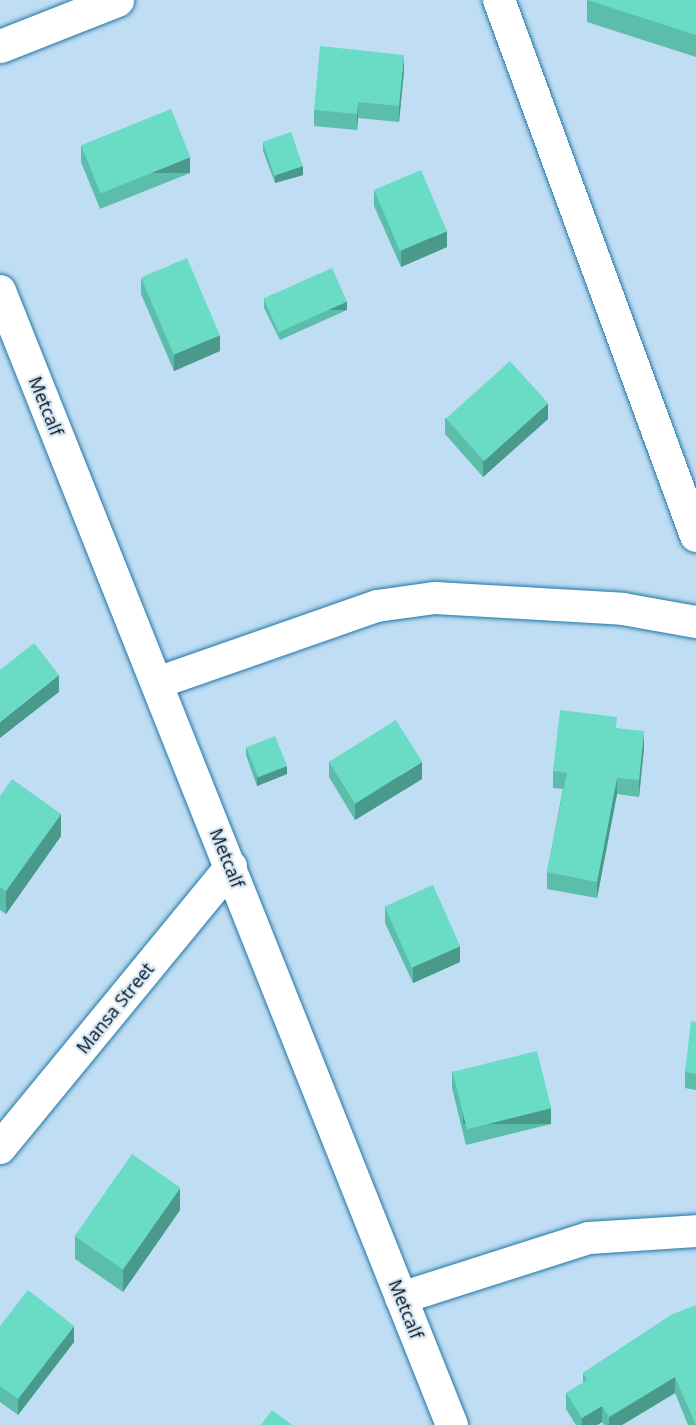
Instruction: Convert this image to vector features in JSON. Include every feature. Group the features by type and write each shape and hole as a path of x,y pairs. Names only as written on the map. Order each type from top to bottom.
{"street":[{"path":"0,46 117,0"},
{"path":"499,0 696,536"},
{"name":"Metcalf","path":"0,291 452,1425"},
{"path":"157,683 377,606 435,598 623,609 696,622"},
{"name":"Mansa Street","path":"0,1148 231,867"},
{"path":"401,1298 589,1238 696,1230"}],"building":[{"path":"587,0 696,0 696,35"},
{"path":"320,46 404,55 399,106 358,102 357,114 314,110"},
{"path":"171,109 190,157 101,194 81,145"},
{"path":"291,132 303,166 274,176 263,142"},
{"path":"421,170 447,231 400,251 374,190"},
{"path":"187,258 220,335 174,355 141,278"},
{"path":"332,268 347,302 279,332 263,299"},
{"path":"510,361 548,403 484,461 446,419"},
{"path":"34,643 59,675 0,722 0,670"},
{"path":"560,710 617,717 616,728 644,731 639,780 617,778 597,882 547,872 567,773 553,771"},
{"path":"396,720 422,762 355,803 329,762"},
{"path":"275,736 287,766 258,777 246,748"},
{"path":"12,779 61,814 6,891 0,887 0,796"},
{"path":"433,885 460,946 412,968 385,907"},
{"path":"691,1021 696,1022 696,1074 685,1072"},
{"path":"537,1051 551,1108 467,1129 453,1072"},
{"path":"132,1154 180,1188 123,1270 75,1236"},
{"path":"28,1290 74,1326 18,1399 0,1386 0,1326"},
{"path":"696,1305 696,1425 675,1377 609,1417 602,1406 582,1418 566,1393 587,1380 583,1373 673,1314"},
{"path":"272,1410 292,1425 261,1425"}]}
